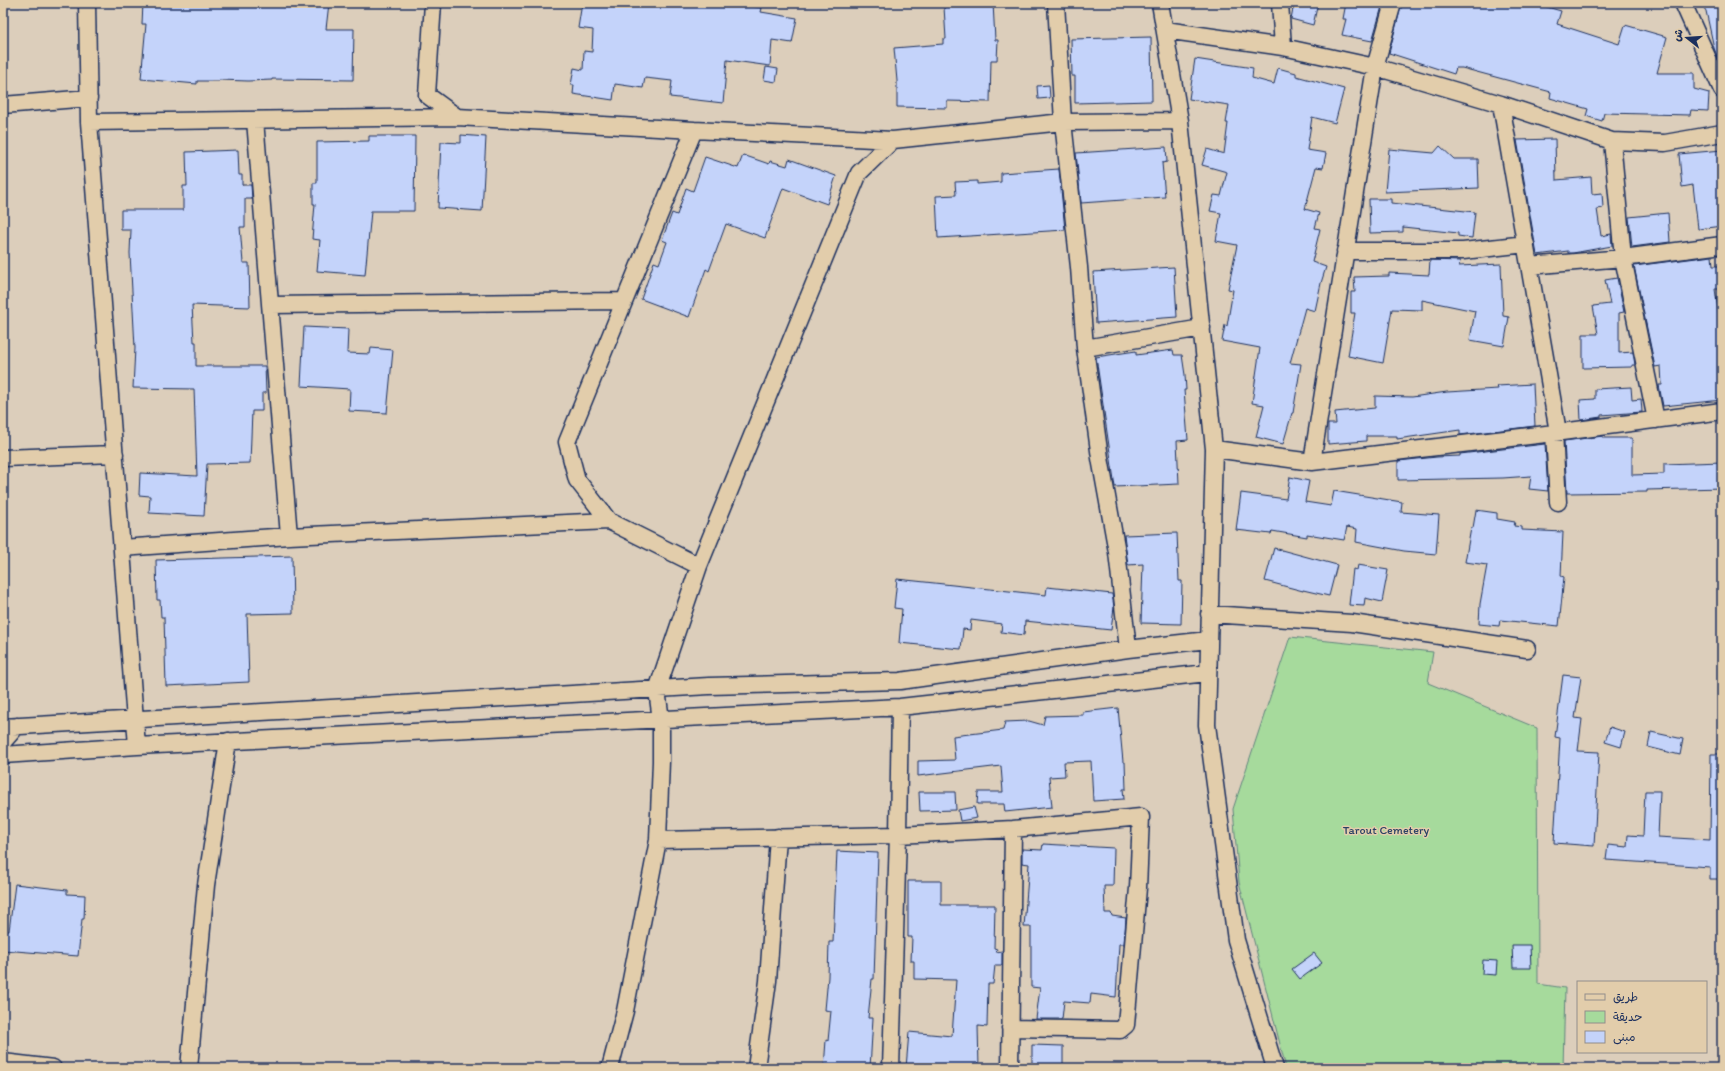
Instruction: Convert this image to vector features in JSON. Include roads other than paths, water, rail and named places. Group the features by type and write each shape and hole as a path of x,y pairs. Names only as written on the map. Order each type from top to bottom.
{"street":[{"path":"87,3 89,122 137,746"},
{"path":"433,3 427,95 457,117"},
{"path":"1056,3 1063,122 1078,260 1085,348 1100,458 1117,552 1128,649"},
{"path":"1160,3 1180,122 1214,449 1207,673 1207,725 1236,940 1275,1068"},
{"path":"1280,3 1283,47"},
{"path":"1312,462 1375,66 1393,3"},
{"path":"1683,3 1722,90"},
{"path":"1165,30 1283,47 1375,66 1501,104 1612,141 1665,143 1722,133"},
{"path":"3,105 89,98"},
{"path":"1501,104 1526,244 1556,433 1558,502"},
{"path":"89,122 457,117 893,140 1063,122 1180,122"},
{"path":"255,120 289,536"},
{"path":"694,130 567,442 577,480 609,521 699,566"},
{"path":"610,1068 625,1010 658,840 661,720 657,690 699,566 859,173 893,140"},
{"path":"1612,141 1623,258 1656,420"},
{"path":"1345,251 1463,250 1526,244"},
{"path":"1529,266 1623,258 1722,245"},
{"path":"270,305 624,301"},
{"path":"1085,348 1202,328"},
{"path":"1214,449 1312,462 1556,433 1722,411"},
{"path":"3,458 115,454"},
{"path":"122,548 289,536 609,521"},
{"path":"1209,614 1352,623 1527,649"},
{"path":"3,742 10,726 136,720 709,686 900,681 1128,649 1208,640"},
{"path":"3,755 228,741 900,707 1207,673"},
{"path":"891,1068 900,707"},
{"path":"189,1068 206,885 228,741"},
{"path":"658,840 898,835 1014,829 1141,817 1138,888 1126,1025 1120,1030 1010,1028"},
{"path":"1010,1068 1014,829"},
{"path":"756,1068 768,981 778,838"},
{"path":"3,1062 53,1068"}],"park label":[{"name":"Tarout Cemetery","path":"1386,830"}]}
